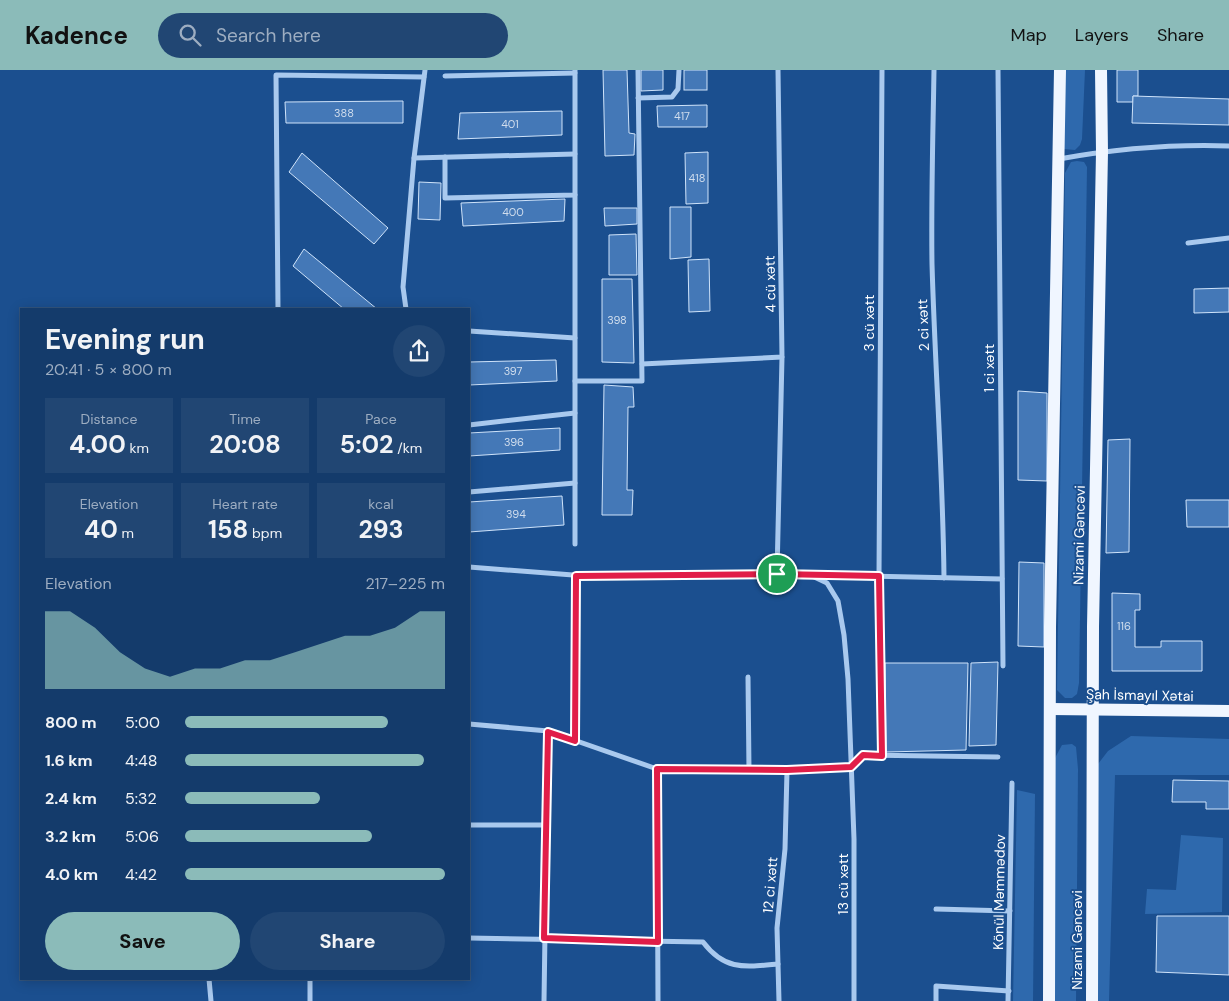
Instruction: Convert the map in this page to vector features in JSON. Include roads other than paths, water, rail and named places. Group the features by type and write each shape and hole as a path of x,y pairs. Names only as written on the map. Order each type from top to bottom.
{"main road":[{"name":"Nizami Gəncəvi","path":"1048,1001 1050,709 1060,70"},
{"name":"Nizami Gəncəvi","path":"1092,1001 1096,414 1102,152 1101,70"},
{"name":"Şah İsmayıl Xətai","path":"1050,709 1229,711"}],"street":[{"path":"406,308 403,287 414,158 425,70"},
{"path":"575,381 642,381 638,70"},
{"path":"638,98 672,97 678,89 679,70"},
{"name":"4 cü xətt","path":"777,574 782,357 778,70"},
{"name":"3 cü xətt","path":"882,70 879,576 882,756"},
{"name":"2 ci xətt","path":"934,70 932,261 937,397 943,478 944,578"},
{"name":"1 ci xətt","path":"998,70 1003,666"},
{"path":"445,76 574,72 574,544"},
{"path":"278,308 276,75 424,77"},
{"path":"1059,159 1102,152 1189,144 1229,146"},
{"path":"414,158 574,154"},
{"path":"445,157 445,198 575,195"},
{"path":"1188,243 1229,238"},
{"path":"470,330 575,338"},
{"path":"642,364 782,357"},
{"path":"470,425 575,413"},
{"path":"470,492 575,482"},
{"path":"470,567 576,576 808,574 1002,579"},
{"name":"13 cü xətt","path":"808,574 827,583 838,601 848,679 854,839 854,1001"},
{"path":"575,741 576,576"},
{"path":"748,677 749,770"},
{"path":"470,724 548,732 657,769 787,770 851,767 863,755 998,757"},
{"path":"544,1001 548,732"},
{"path":"657,769 658,1001"},
{"name":"12 ci xətt","path":"779,1001 777,928 785,848 787,770"},
{"name":"Könül Məmmədov","path":"1008,1001 1012,783"},
{"path":"470,825 546,824"},
{"path":"936,909 1010,911"},
{"path":"470,938 703,942 711,953 724,963 737,966 778,964"},
{"path":"209,980 211,1001"},
{"path":"310,980 310,1001"},
{"path":"936,1001 936,986 1009,991"}]}
